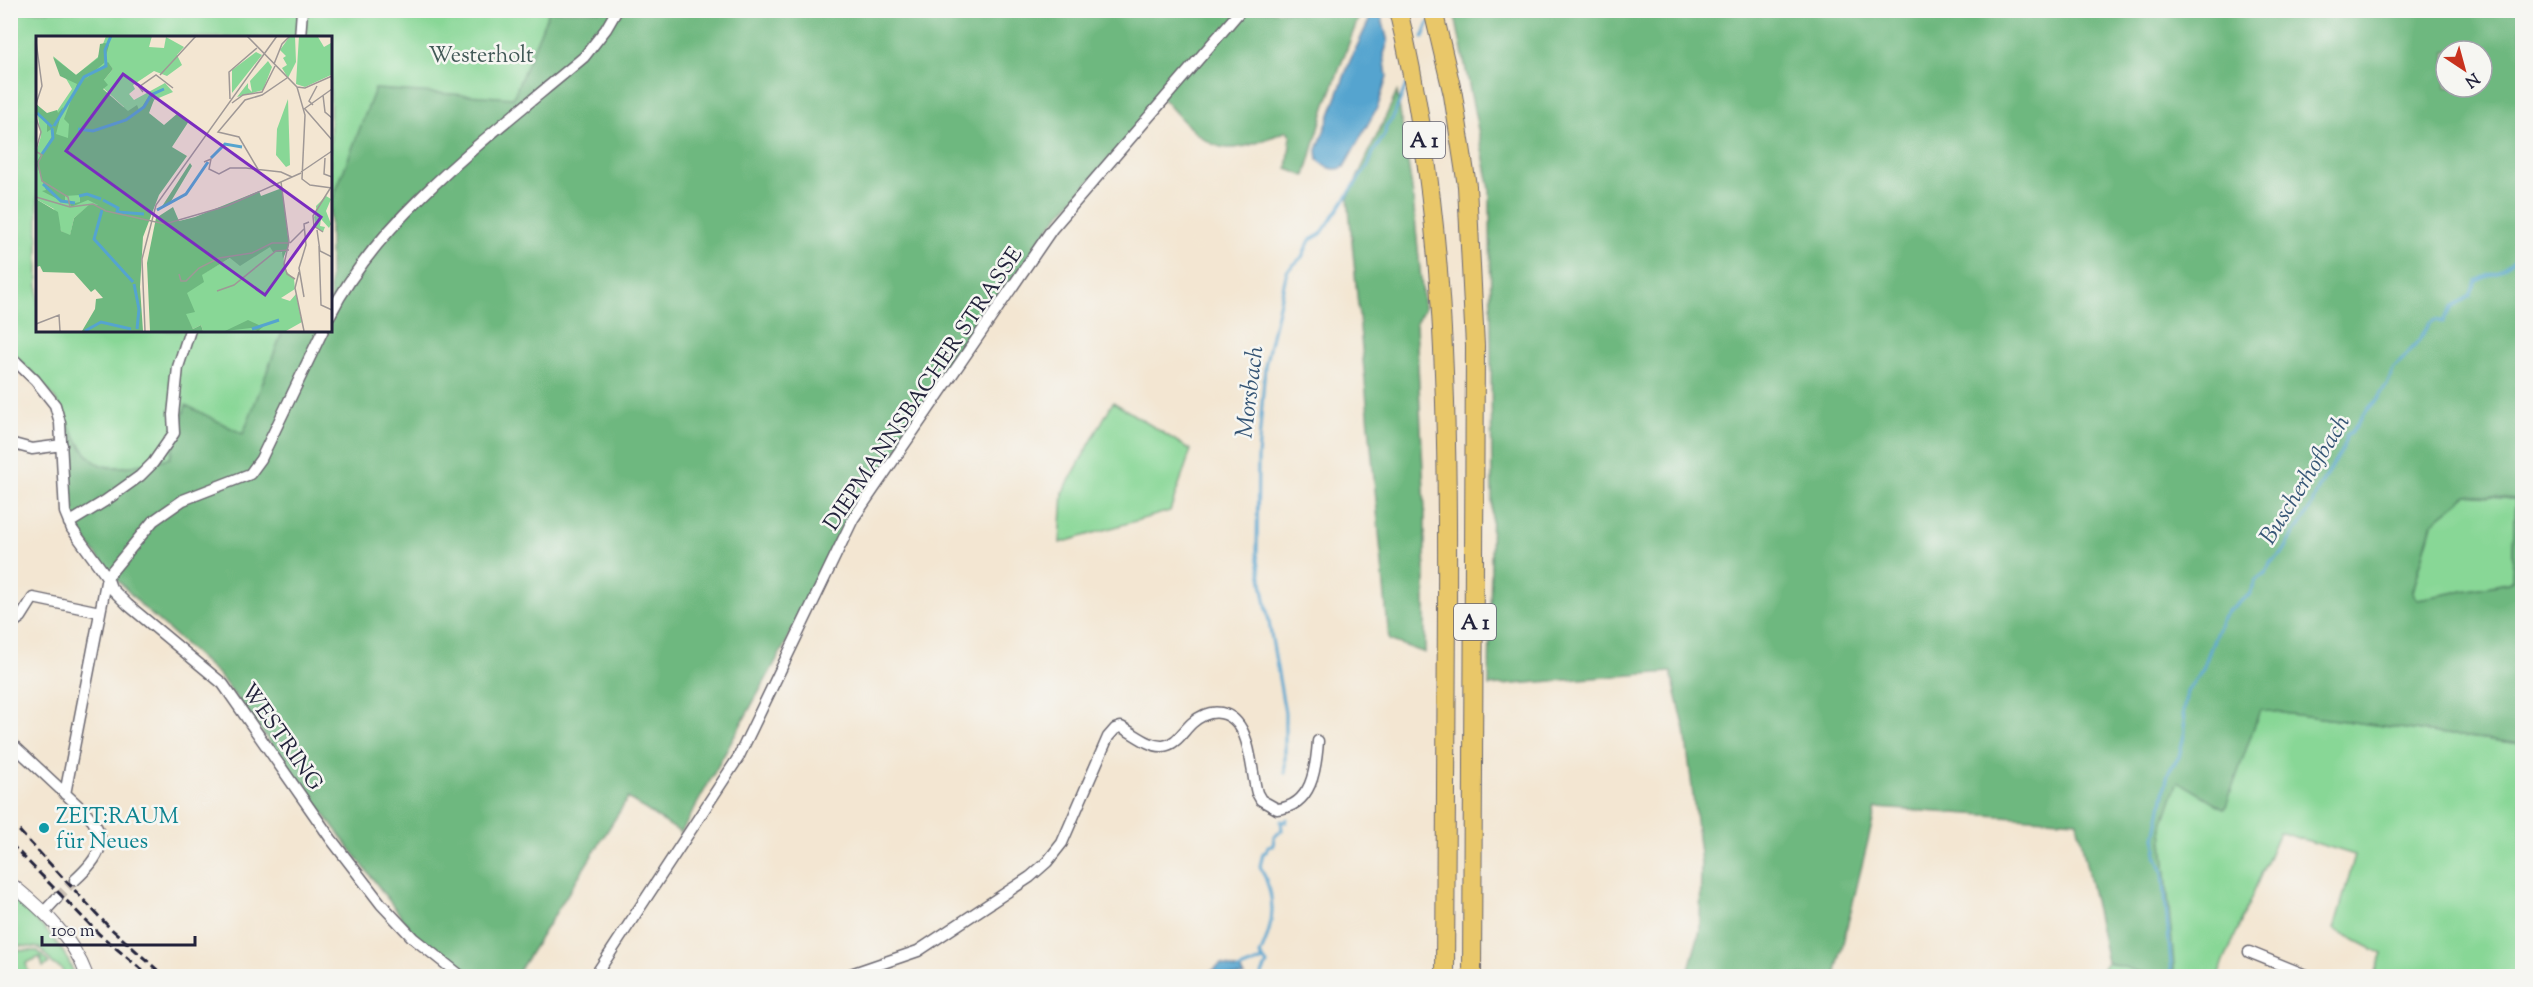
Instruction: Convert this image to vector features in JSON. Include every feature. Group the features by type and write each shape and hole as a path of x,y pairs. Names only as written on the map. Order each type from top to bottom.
{"highway":[{"name":"A 1","path":"1398,10 1423,130 1444,333 1448,503 1444,976"},
{"name":"A 1","path":"1433,10 1453,95 1467,186 1472,268 1476,456 1472,976"}],"street":[{"path":"300,36 302,10"},
{"path":"332,312 360,268 419,200 584,57 606,29 617,10"},
{"name":"DIEPMANNSBACHER STRASSE","path":"595,976 738,758 853,519 1052,229 1242,10"},
{"path":"10,356 35,380 55,405 60,423 62,445 63,502 69,523 105,501 146,470 174,434 173,415 178,367 189,332"},
{"path":"65,794 107,577 153,521 167,510 183,500 250,474 261,459 321,332"},
{"path":"10,443 32,449 62,445"},
{"name":"WESTRING","path":"69,523 107,577 115,594 224,684 331,839 381,904 413,938 461,976"},
{"path":"10,625 21,617 33,598 100,612"},
{"path":"845,976 918,951 1030,877 1047,862 1069,831 1105,744 1115,729 1121,727 1152,744 1162,746 1173,742 1185,729 1203,716 1214,712 1230,716 1240,725 1245,738 1257,793 1269,806 1277,809 1293,804 1308,790 1315,773 1318,741"},
{"path":"10,742 93,819 100,833 97,857 75,880"},
{"path":"10,883 44,912 74,947 87,976"},
{"path":"44,912 57,898"},
{"path":"2249,952 2308,976"}],"green space":[{"name":"Westerholt","path":"10,11 552,11 515,100 332,213 332,36 36,36 36,332 285,332 245,438 164,461 119,467 101,465 89,459 78,444 52,395 11,352"},
{"path":"549,11 1361,11 1325,107 1305,176 1287,169 1291,136 1287,131 1243,147 1218,146 1191,129 1162,98 1049,227 834,543 787,641 681,833 628,798 516,976 467,976 415,935 219,675 143,607 106,568 76,527 69,510 67,442 60,409 89,456 95,462 108,467 126,467 170,458 186,405 243,434 282,332 332,332 332,201 375,89 513,98"},
{"path":"1454,11 2522,11 2522,744 2260,710 2225,809 2178,781 2162,828 2175,976 2153,976 2107,962 2077,821 1876,808 1835,976 1687,976 1700,930 1701,862 1685,730 1671,672 1489,686 1492,498 1490,189","holes":["2467,495 2515,499 2512,580 2508,583 2418,599 2414,596 2413,591 2432,523"]},
{"path":"1397,92 1412,188 1424,309 1416,323 1425,511 1425,653 1389,640 1348,198"},
{"path":"1113,402 1191,450 1170,511 1060,543 1063,492"},
{"path":"2467,495 2515,499 2512,580 2508,583 2418,599 2414,596 2413,591 2432,523"},
{"path":"2151,654 2284,713 2522,744 2522,976 2373,976 2382,954 2334,929 2355,855 2279,832 2218,976 2098,976 2107,962 2111,963"},
{"path":"11,897 57,943 75,976 65,976 61,968 54,965 40,948 11,945"},
{"path":"11,950 38,951 49,963 43,967 40,957 26,963 29,976 11,976"}],"water":[{"path":"1374,10 1380,11 1388,42 1384,54 1387,77 1378,106 1344,167 1330,168 1318,160 1317,150 1350,61"},
{"path":"1221,964 1241,971 1245,976 1208,976"}],"waterway":[{"name":"Morsbach","path":"1423,37 1429,22"},
{"name":"Morsbach","path":"1285,773 1285,713 1257,554 1258,456 1265,366 1287,271 1302,257 1310,240 1321,234 1369,164 1385,134 1386,126 1393,118 1406,85"},
{"name":"Buscherhofbach","path":"2172,976 2163,872 2156,855 2155,838 2168,773 2179,757 2185,731 2183,712 2187,691 2202,671 2221,621 2229,610 2249,595 2256,580 2265,573 2271,562 2282,554 2312,505 2320,486 2341,451 2346,435 2352,432 2378,398 2393,370 2418,342 2430,323 2436,320 2443,322 2453,306 2470,296 2476,281 2497,272 2522,254"},
{"name":"Morsbach","path":"1261,976 1267,964 1260,955 1269,932 1272,910 1269,889 1260,866 1263,853 1266,852 1268,846 1273,846 1274,837 1282,830 1281,821 1286,822 1287,819"},
{"name":"Morsbach","path":"1238,970 1263,960"}],"tunnel":[{"path":"57,898 75,880"}],"railway":[{"path":"10,821 108,926 164,976"},
{"path":"10,843 99,934 149,976"}],"place":[{"name":"ZEIT:RAUM für Neues","path":"44,828"}]}
